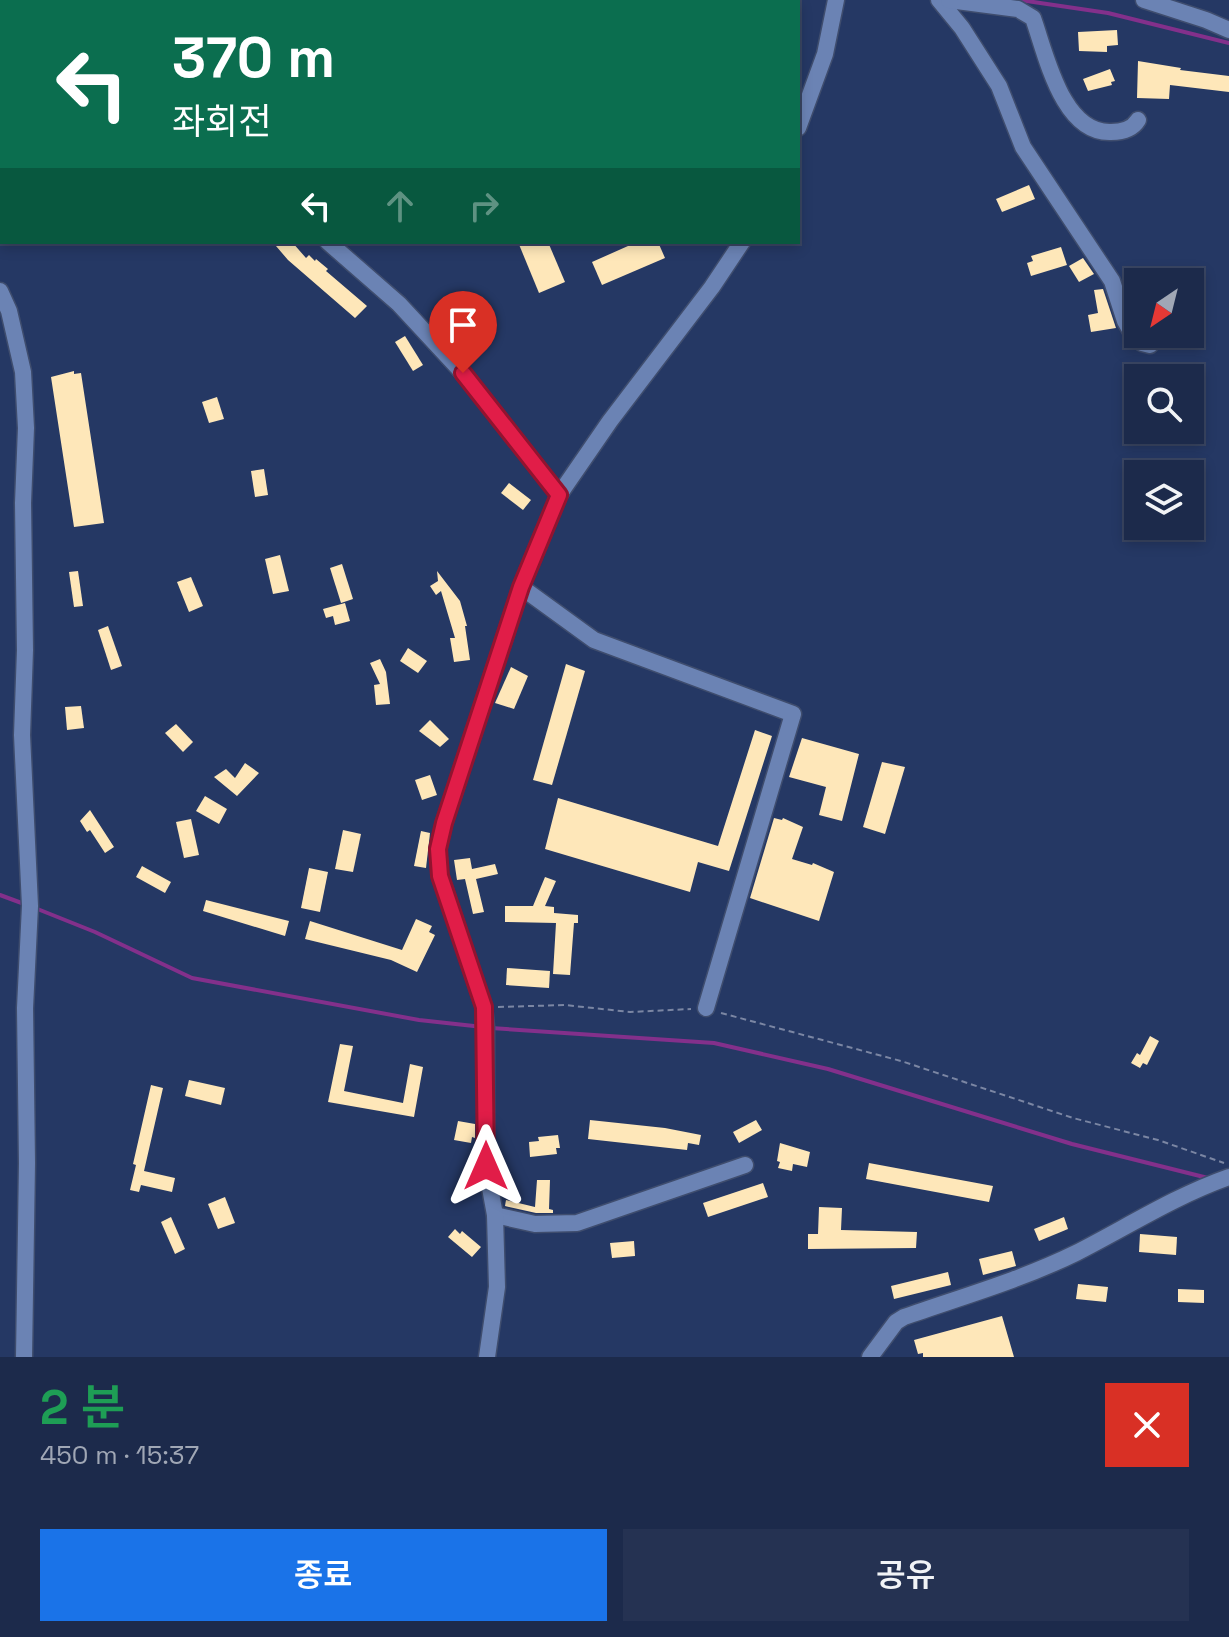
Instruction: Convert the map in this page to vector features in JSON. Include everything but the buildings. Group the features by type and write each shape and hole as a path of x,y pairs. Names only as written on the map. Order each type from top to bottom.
{"street":[{"path":"800,123 825,54 836,0"},
{"path":"939,0 962,28 999,86 1023,147 1112,281 1124,318"},
{"path":"949,0 1018,9 1033,18 1066,106 1085,124 1105,132 1123,131 1136,125 1138,120"},
{"path":"1144,0 1229,30"},
{"path":"330,244 399,304 463,373 559,495"},
{"path":"487,1357 497,1287 495,1215 486,1166 484,1007 440,876 438,849 521,587 559,495 741,244"},
{"path":"0,291 9,311 23,372 26,428 22,735 30,906 25,1008 27,1163 24,1357"},
{"path":"521,587 594,640 793,714 706,1008"},
{"path":"495,1215 535,1224 577,1223 745,1165"},
{"path":"870,1357 896,1322 904,1317 1035,1272 1178,1198 1229,1177"}],"path":[{"path":"484,1007 565,1005 630,1012 706,1008 787,1033 901,1061 1229,1165"}],"waterway":[{"path":"1020,0 1108,13 1229,43"},
{"path":"0,895 27,905"},
{"path":"35,908 95,932 192,978 419,1020 483,1027"},
{"path":"491,1028 714,1043 828,1069 1072,1144 1208,1178"}],"route":[{"path":"463,373 559,495 521,587 438,849 440,876 484,1007 486,1166"}]}
